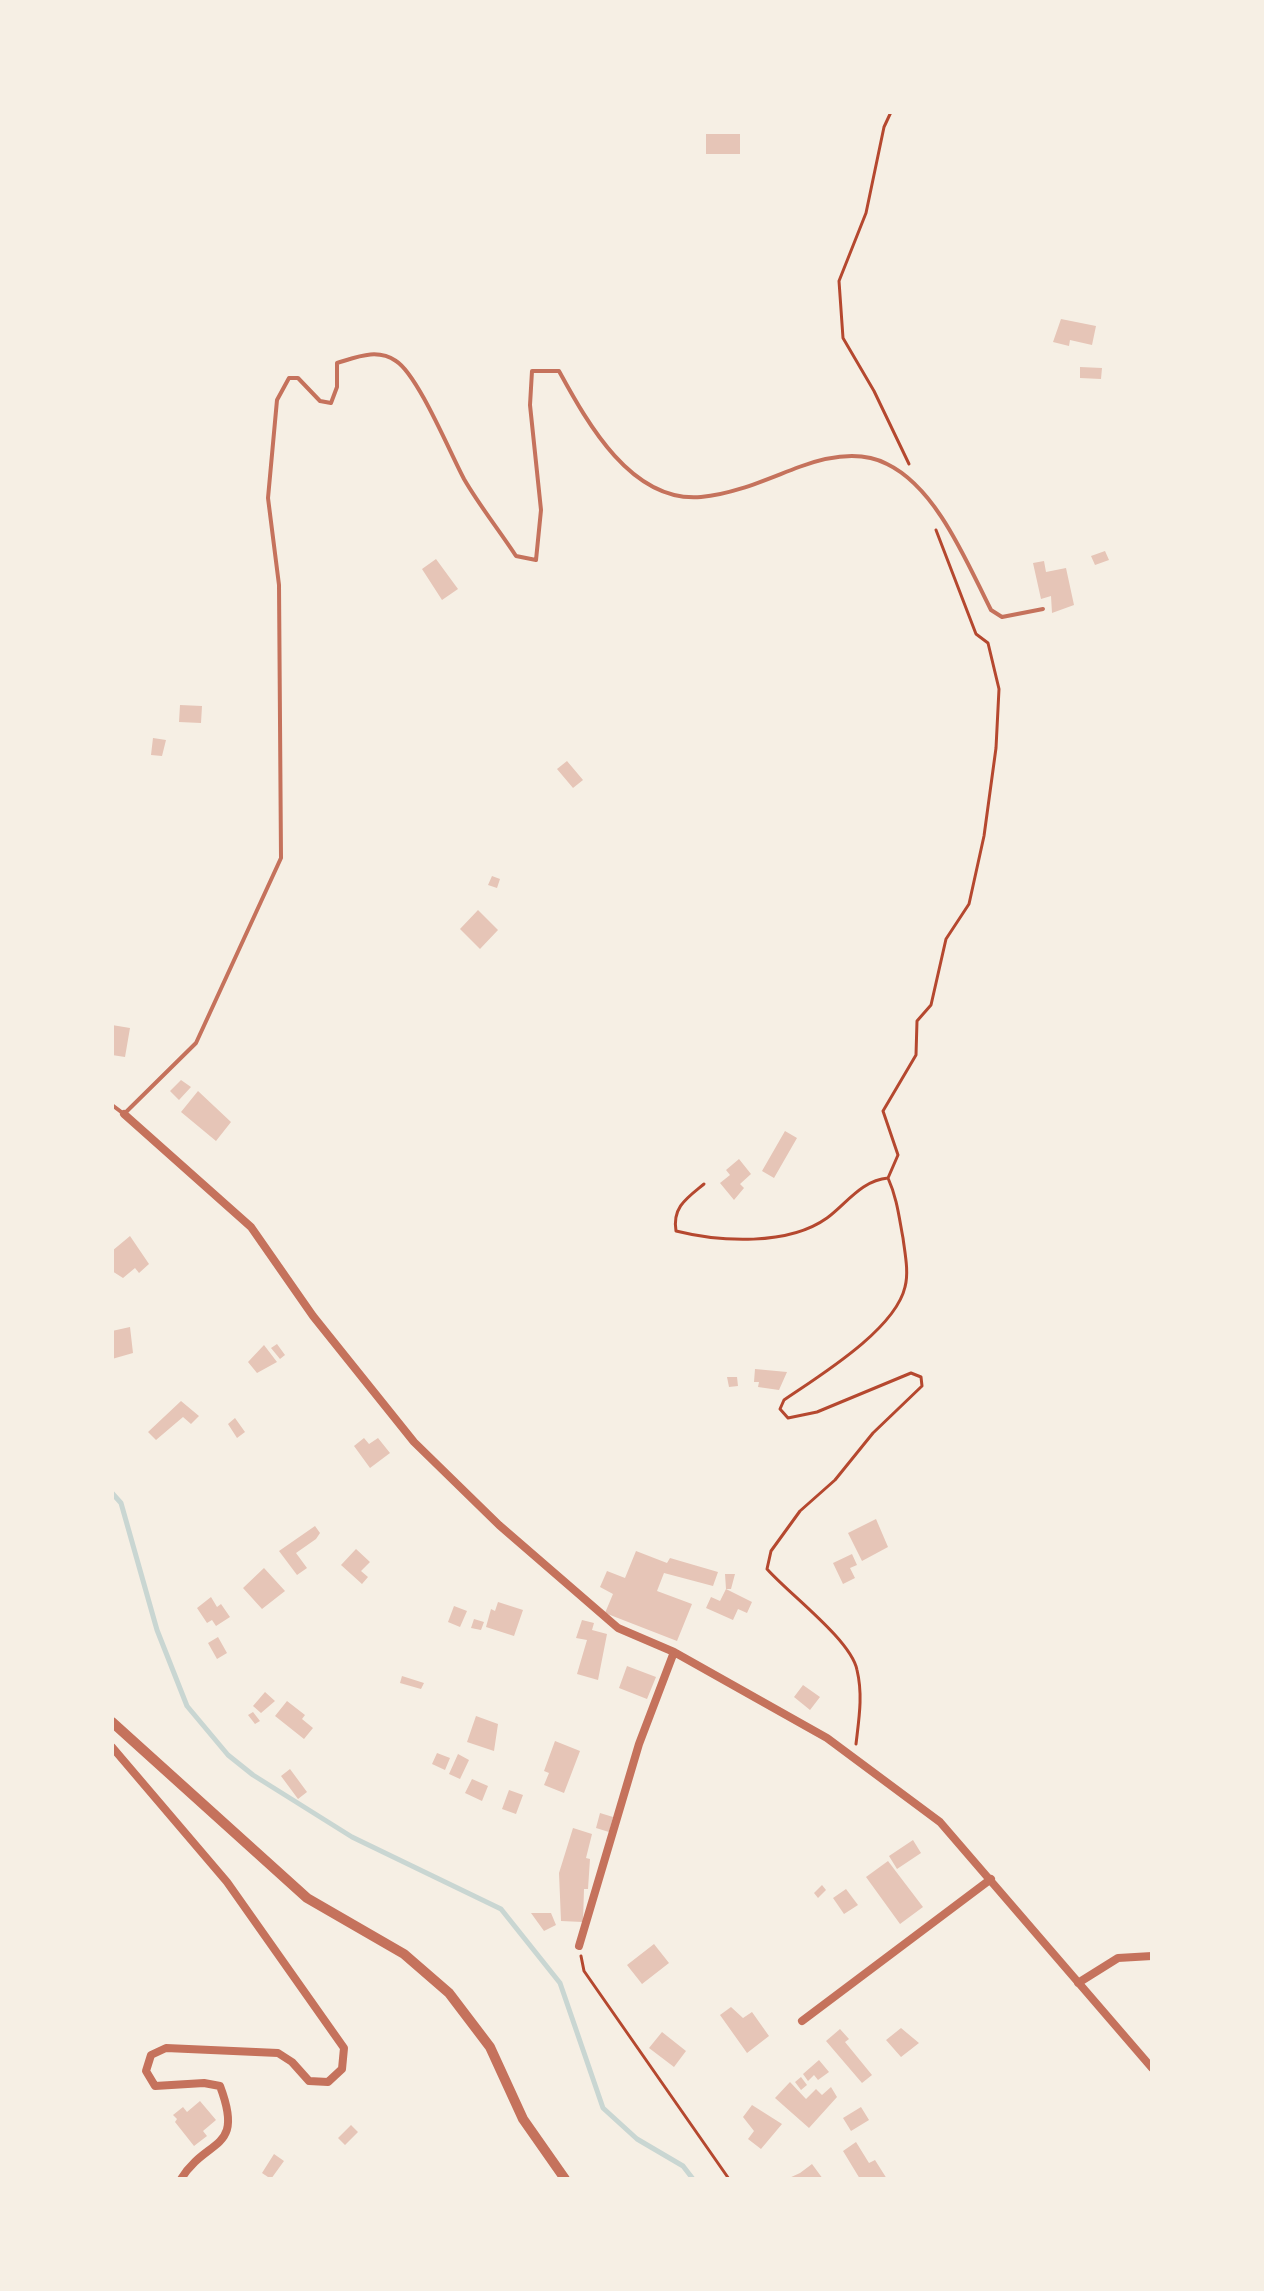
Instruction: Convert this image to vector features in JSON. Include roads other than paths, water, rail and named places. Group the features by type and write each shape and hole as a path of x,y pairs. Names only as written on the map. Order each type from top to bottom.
{"street":[{"path":"124,1114 251,1227 313,1316 414,1442 499,1525 618,1628 674,1652 827,1738 940,1822 1152,2068"},
{"path":"579,1946 639,1744 674,1652"},
{"path":"112,1722 307,1898 404,1954 449,1993 490,2047 523,2119 565,2179"},
{"path":"112,1747 227,1882 344,2048 342,2069 328,2082 309,2081 292,2062 278,2053 166,2048 151,2055 146,2071 155,2086 204,2083 220,2086 231,2114 223,2140 181,2179"},
{"path":"802,2021 991,1879"},
{"path":"1078,1983 1118,1958 1152,1956"}],"lane":[{"path":"112,1105 124,1114 196,1043 281,858 279,585 268,498 277,400 289,378 298,378 320,401 331,403 337,387 337,363 363,355 380,354 398,362 411,378 466,481 516,556 536,560 541,510 530,405 532,371 559,371 592,429 624,463 651,485 670,494 699,498 741,489 821,459 864,456 894,468 938,511 991,610 1002,617 1043,609"}],"waterway":[{"path":"112,1493 121,1503 157,1630 187,1706 228,1755 253,1775 352,1837 501,1909 560,1983 603,2108 637,2139 683,2166 693,2179"}]}
